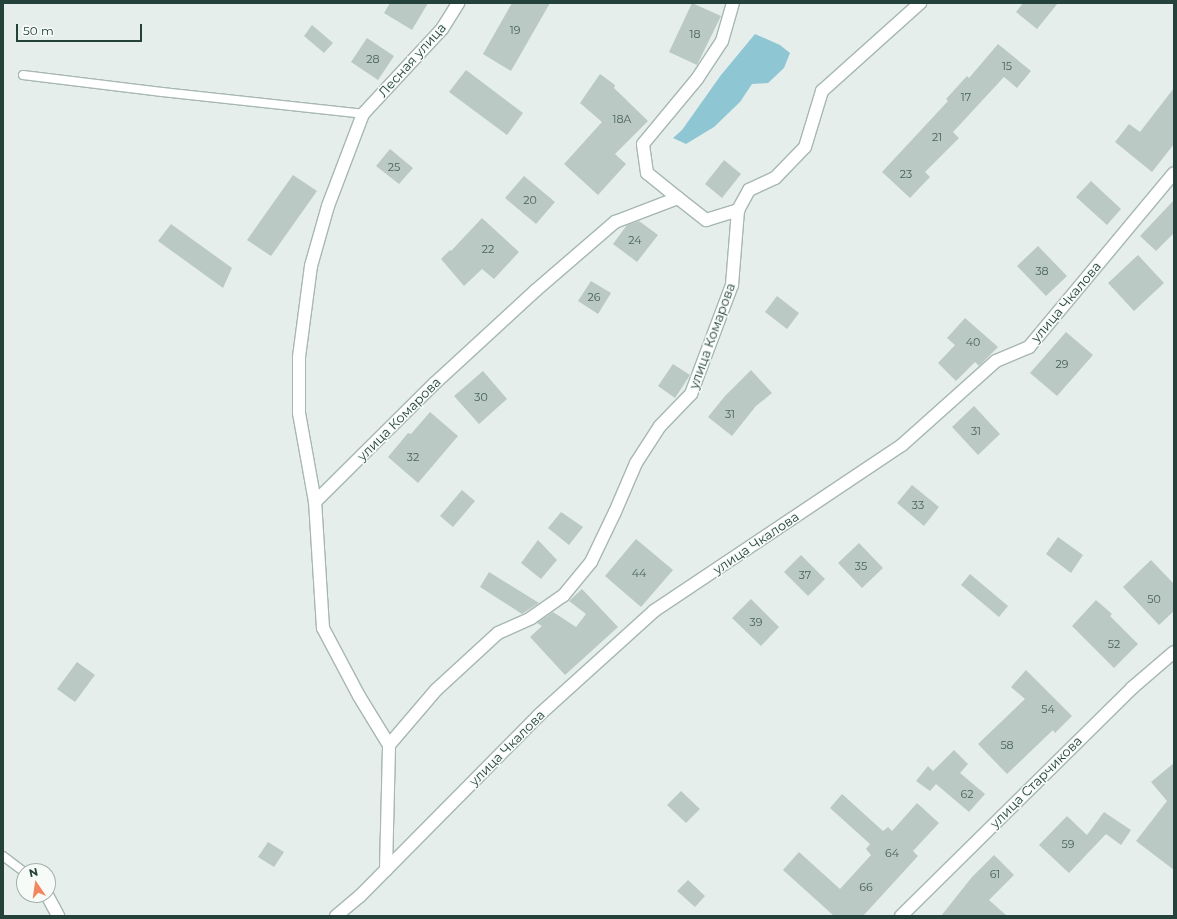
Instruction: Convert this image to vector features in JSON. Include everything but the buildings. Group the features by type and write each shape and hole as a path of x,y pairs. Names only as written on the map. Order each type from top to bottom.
{"street":[{"name":"Лесная улица","path":"363,114 442,29 458,3"},
{"path":"733,3 722,41 697,79 642,144 647,173 706,220 738,210"},
{"name":"улица Комарова","path":"389,745 436,690 498,633 531,618 564,596 591,562 616,512 636,463 660,426 691,394 732,285 738,210 749,190 775,178 805,147 822,91 920,3"},
{"path":"363,114 328,206 311,266 299,358 298,413 315,502 323,628 359,696 389,745 386,870"},
{"name":"улица Чкалова","path":"336,916 360,896 539,715 654,611 902,445 996,361 1029,347 1174,173"},
{"name":"улица Комарова","path":"315,502 435,383 535,291 615,222 678,198"},
{"name":"улица Старчикова","path":"901,916 1126,693 1174,652"},
{"path":"51,903 58,916"}],"lane":[{"path":"23,75 363,114"},
{"path":"3,856 16,866"}],"water":[{"path":"755,34 780,45 790,53 784,68 768,83 752,84 740,102 714,127 686,144 673,138 682,130 721,75"}]}
